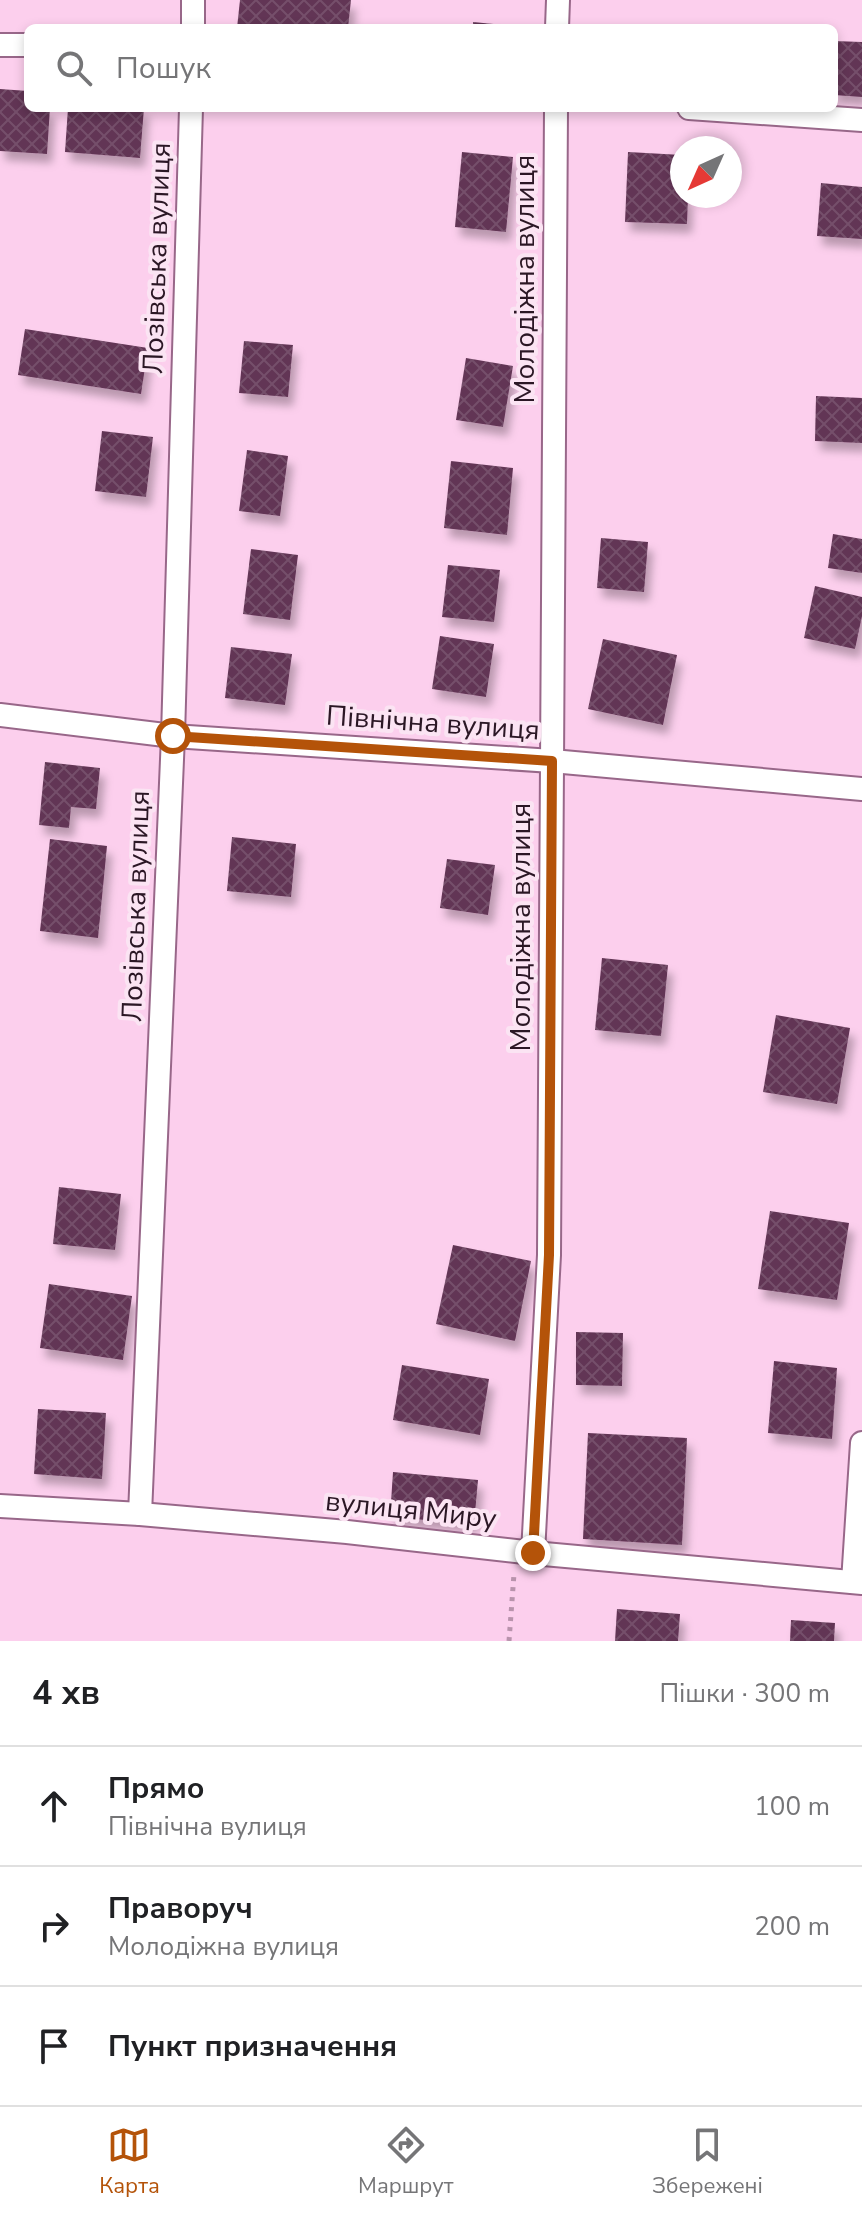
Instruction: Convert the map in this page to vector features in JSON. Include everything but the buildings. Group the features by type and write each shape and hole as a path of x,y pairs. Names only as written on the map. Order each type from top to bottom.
{"street":[{"path":"193,0 193,24"},
{"path":"557,24 558,0"},
{"path":"0,45 24,45"},
{"name":"Лозівська вулиця","path":"140,1514 173,736 191,112"},
{"name":"Молодіжна вулиця","path":"524,1552 549,1255 556,112"},
{"path":"747,112 862,120"},
{"name":"Північна вулиця","path":"0,715 173,736 552,761 862,789"},
{"path":"858,1583 862,1443"},
{"name":"вулиця Миру","path":"0,1506 140,1514 347,1532 858,1583"}],"path":[{"path":"509,1641 524,1552"}],"route":[{"path":"173,736 552,761 549,1255 533,1553"}]}
